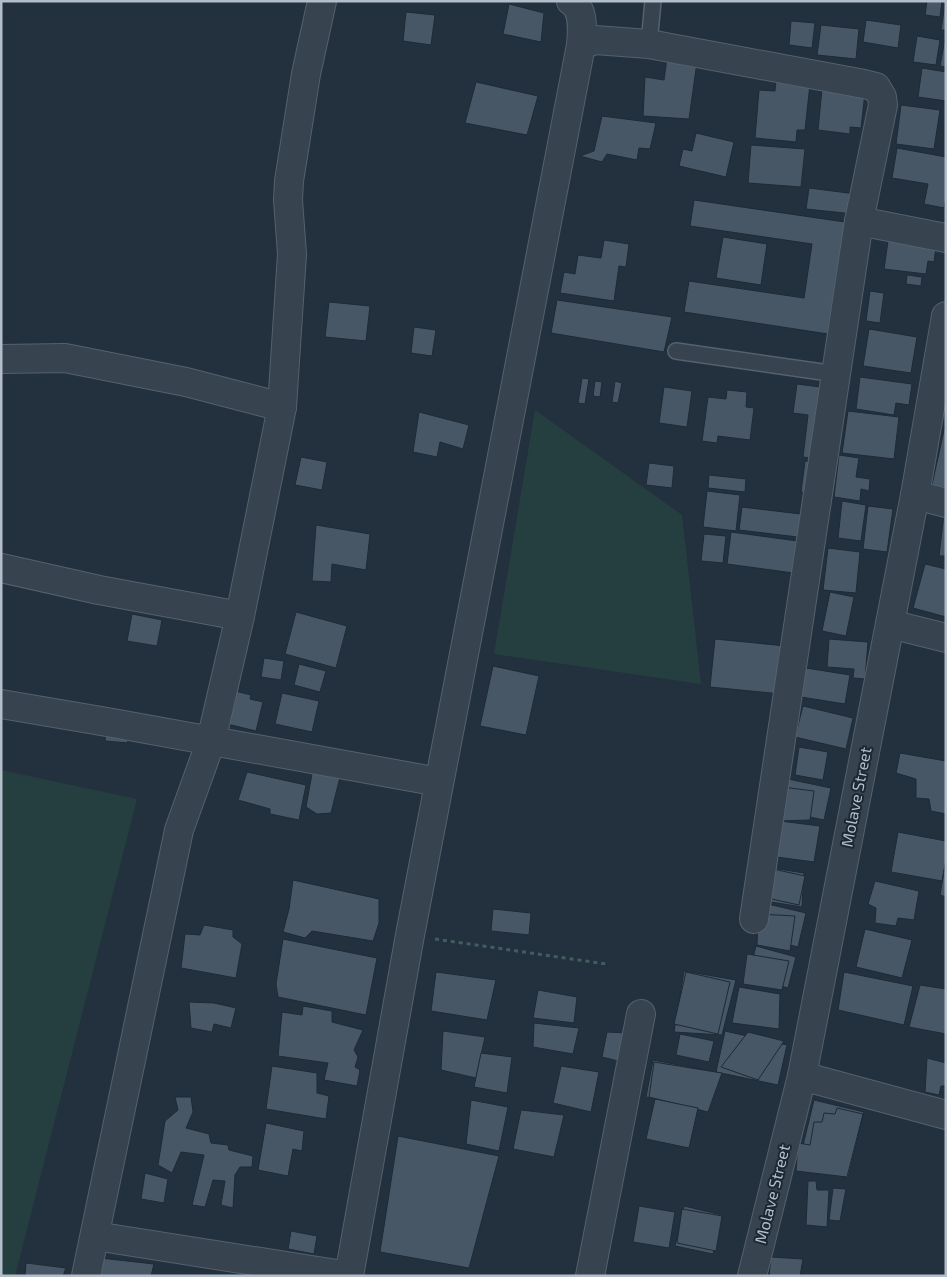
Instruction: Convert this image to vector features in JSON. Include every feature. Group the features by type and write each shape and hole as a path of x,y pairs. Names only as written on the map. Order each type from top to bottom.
{"street":[{"path":"86,1276 179,830 212,741 240,616 282,407 292,254 288,200 289,181 306,74 322,1"},
{"path":"94,1236 349,1276 410,935 581,45 582,22 577,5 572,1"},
{"path":"581,45 595,40 649,44 876,87 882,97 883,105 859,221 754,919"},
{"path":"859,221 946,238"},
{"name":"Molave Street","path":"752,1276 802,1076 915,495 942,368 946,316"},
{"path":"1,359 65,358 186,382 282,407"},
{"path":"915,495 946,503"},
{"path":"1,568 99,590 240,616"},
{"path":"890,624 946,638"},
{"path":"1,704 440,782"},
{"path":"590,1276 641,1014"},
{"path":"802,1076 946,1115"}],"lane":[{"path":"649,44 653,1"},
{"path":"676,350 836,374"}],"path":[{"path":"410,935 606,964"}],"green space":[{"path":"535,410 682,515 701,684 494,654"},
{"path":"1,770 137,799 15,1276 1,1276"}],"building":[{"path":"927,1 942,1 940,17 925,15"},
{"path":"509,4 544,13 541,42 503,34"},
{"path":"945,4 946,30 941,30"},
{"path":"406,12 435,15 431,45 403,41"},
{"path":"866,20 901,25 898,48 863,42"},
{"path":"791,21 815,23 812,48 789,45"},
{"path":"821,25 859,29 856,59 817,55"},
{"path":"917,36 940,40 936,65 913,62"},
{"path":"946,40 946,67 940,66"},
{"path":"667,58 697,62 689,119 643,116 645,77 664,80"},
{"path":"922,68 946,72 946,101 918,97"},
{"path":"776,81 810,84 805,130 797,130 796,142 755,138 759,90 775,91"},
{"path":"476,82 538,96 527,135 465,123"},
{"path":"822,89 865,93 861,128 850,127 850,134 818,130"},
{"path":"901,105 940,110 934,149 896,144"},
{"path":"602,116 656,123 650,149 639,148 637,160 607,154 602,162 580,156 594,151"},
{"path":"696,133 734,142 726,177 679,166 683,149 692,151"},
{"path":"751,145 805,149 801,187 748,183"},
{"path":"897,148 946,157 946,197 944,208 924,204 928,184 892,178"},
{"path":"809,188 856,194 854,214 806,209"},
{"path":"694,200 845,222 828,334 684,312 689,281 804,298 812,244 690,226"},
{"path":"889,234 937,240 934,262 928,261 926,274 884,269"},
{"path":"723,237 767,244 761,285 716,278"},
{"path":"604,240 629,244 626,267 619,266 614,301 560,293 564,272 575,274 578,255 601,258"},
{"path":"907,275 922,277 921,286 906,284"},
{"path":"870,291 884,293 880,323 866,321"},
{"path":"557,300 672,317 664,352 551,333"},
{"path":"329,302 370,306 366,341 325,337"},
{"path":"414,327 436,330 432,356 411,353"},
{"path":"869,329 917,337 911,373 863,366"},
{"path":"860,377 912,384 909,405 896,403 894,415 856,409"},
{"path":"582,378 589,379 585,404 578,403"},
{"path":"595,381 602,382 600,397 593,396"},
{"path":"615,381 622,383 618,403 612,402"},
{"path":"797,384 829,388 820,459 803,457 808,415 793,413"},
{"path":"664,387 692,391 687,427 659,423"},
{"path":"727,390 747,392 746,407 754,408 750,440 718,436 717,443 702,441 708,397 726,399"},
{"path":"848,411 899,417 894,459 842,453"},
{"path":"419,412 469,425 463,449 440,442 437,457 413,452"},
{"path":"946,421 946,488 932,485"},
{"path":"839,455 859,458 856,477 870,479 869,491 861,489 860,501 834,497"},
{"path":"301,457 327,462 322,490 295,485"},
{"path":"805,461 819,463 815,494 801,492"},
{"path":"649,463 674,466 672,488 646,485"},
{"path":"709,475 746,479 745,492 708,488"},
{"path":"707,491 740,495 736,531 703,527"},
{"path":"842,501 866,505 861,541 838,538"},
{"path":"868,506 893,509 887,552 863,549"},
{"path":"742,507 809,515 806,538 739,530"},
{"path":"944,514 946,514 946,556 939,556"},
{"path":"316,525 370,534 366,570 332,564 331,582 312,581"},
{"path":"731,532 805,542 801,574 727,564"},
{"path":"704,534 726,536 723,563 701,561"},
{"path":"828,548 860,552 856,593 823,590"},
{"path":"925,564 946,569 946,617 913,608"},
{"path":"830,592 854,597 846,636 822,631"},
{"path":"296,612 347,626 336,668 285,654"},
{"path":"132,614 162,620 157,646 127,641"},
{"path":"715,639 786,646 781,694 710,687"},
{"path":"829,639 868,642 865,679 853,678 854,669 827,667"},
{"path":"264,658 284,661 281,680 261,677"},
{"path":"299,664 326,671 320,692 294,685"},
{"path":"493,666 539,676 526,735 480,726"},
{"path":"806,668 850,675 845,704 801,697"},
{"path":"235,691 251,695 250,699 263,702 256,731 227,724"},
{"path":"282,693 319,701 312,732 275,724"},
{"path":"803,706 853,718 846,749 795,737"},
{"path":"106,730 124,731 128,743 105,741"},
{"path":"799,747 828,752 823,780 795,775"},
{"path":"900,753 946,761 946,814 931,811 929,799 916,798 916,779 896,773"},
{"path":"313,768 341,773 331,813 317,814 306,807"},
{"path":"247,772 306,785 299,820 270,814 270,809 238,800"},
{"path":"788,779 831,788 824,820 781,811"},
{"path":"782,787 814,791 810,820 780,821"},
{"path":"772,820 820,826 814,862 769,856"},
{"path":"898,832 946,841 946,859 942,881 891,872"},
{"path":"946,860 946,897 940,895"},
{"path":"766,867 804,873 802,907 765,901"},
{"path":"773,869 805,876 799,905 767,898"},
{"path":"293,880 379,899 379,923 373,941 312,931 305,938 283,932 289,909"},
{"path":"875,881 919,891 914,920 898,918 896,926 875,923 876,908 868,904"},
{"path":"768,904 806,913 798,947 760,938"},
{"path":"493,909 531,913 529,935 491,931"},
{"path":"758,914 795,916 790,951 757,945"},
{"path":"204,925 233,930 233,937 242,944 236,978 181,968 185,934 200,935"},
{"path":"865,929 912,940 902,978 856,967"},
{"path":"283,939 377,958 366,1015 278,997 276,984"},
{"path":"756,946 796,957 788,988 748,977"},
{"path":"747,954 789,961 782,990 743,984"},
{"path":"684,971 736,980 722,1035 674,1032"},
{"path":"436,972 496,980 487,1020 431,1011"},
{"path":"686,972 730,982 718,1034 674,1024"},
{"path":"844,972 913,986 904,1025 838,1010"},
{"path":"920,985 946,989 946,1034 909,1027"},
{"path":"739,987 780,994 779,1029 732,1023"},
{"path":"538,990 577,997 574,1023 533,1018"},
{"path":"189,1002 214,1003 236,1008 231,1028 214,1024 212,1032 191,1028"},
{"path":"303,1006 332,1011 332,1022 363,1030 354,1050 358,1057 355,1067 360,1070 357,1086 324,1080 328,1063 278,1056 282,1012 302,1015"},
{"path":"534,1023 579,1028 573,1054 533,1047"},
{"path":"443,1031 485,1037 476,1078 441,1070"},
{"path":"725,1031 787,1045 778,1085 716,1072"},
{"path":"607,1032 627,1033 622,1062 602,1057"},
{"path":"748,1032 784,1041 758,1080 721,1067"},
{"path":"680,1034 714,1041 709,1062 676,1055"},
{"path":"481,1053 512,1057 507,1093 474,1087"},
{"path":"927,1058 946,1063 946,1086 941,1086 939,1095 925,1092"},
{"path":"653,1060 716,1072 708,1109 646,1097"},
{"path":"654,1062 722,1073 708,1112 649,1097"},
{"path":"272,1066 317,1073 317,1093 329,1096 326,1119 266,1109"},
{"path":"561,1066 599,1072 591,1112 553,1103"},
{"path":"175,1097 191,1097 193,1112 186,1128 209,1134 211,1143 228,1145 229,1150 253,1156 252,1167 240,1167 235,1175 233,1208 221,1205 225,1181 213,1180 205,1207 192,1205 204,1155 181,1152 172,1173 158,1165 165,1121 178,1110"},
{"path":"655,1099 698,1108 689,1148 646,1139"},
{"path":"471,1100 508,1107 499,1151 466,1144"},
{"path":"814,1100 864,1112 848,1178 798,1166"},
{"path":"837,1108 863,1114 847,1177 796,1171 798,1143 810,1145 814,1122 822,1122 824,1113 835,1114"},
{"path":"521,1110 564,1115 554,1157 513,1149"},
{"path":"266,1123 304,1131 302,1151 293,1149 288,1176 258,1170"},
{"path":"398,1136 499,1156 469,1268 380,1252"},
{"path":"145,1173 168,1179 164,1203 141,1199"},
{"path":"808,1181 816,1181 817,1190 829,1190 827,1227 806,1225"},
{"path":"833,1188 846,1189 840,1221 829,1220"},
{"path":"639,1206 675,1212 669,1248 633,1242"},
{"path":"684,1206 722,1215 713,1254 675,1246"},
{"path":"682,1209 722,1216 716,1251 677,1243"},
{"path":"291,1231 317,1236 314,1254 288,1249"},
{"path":"771,1257 803,1259 800,1276 769,1276"},
{"path":"100,1258 154,1264 151,1276 98,1276"},
{"path":"26,1263 66,1268 63,1276 25,1276"}]}
